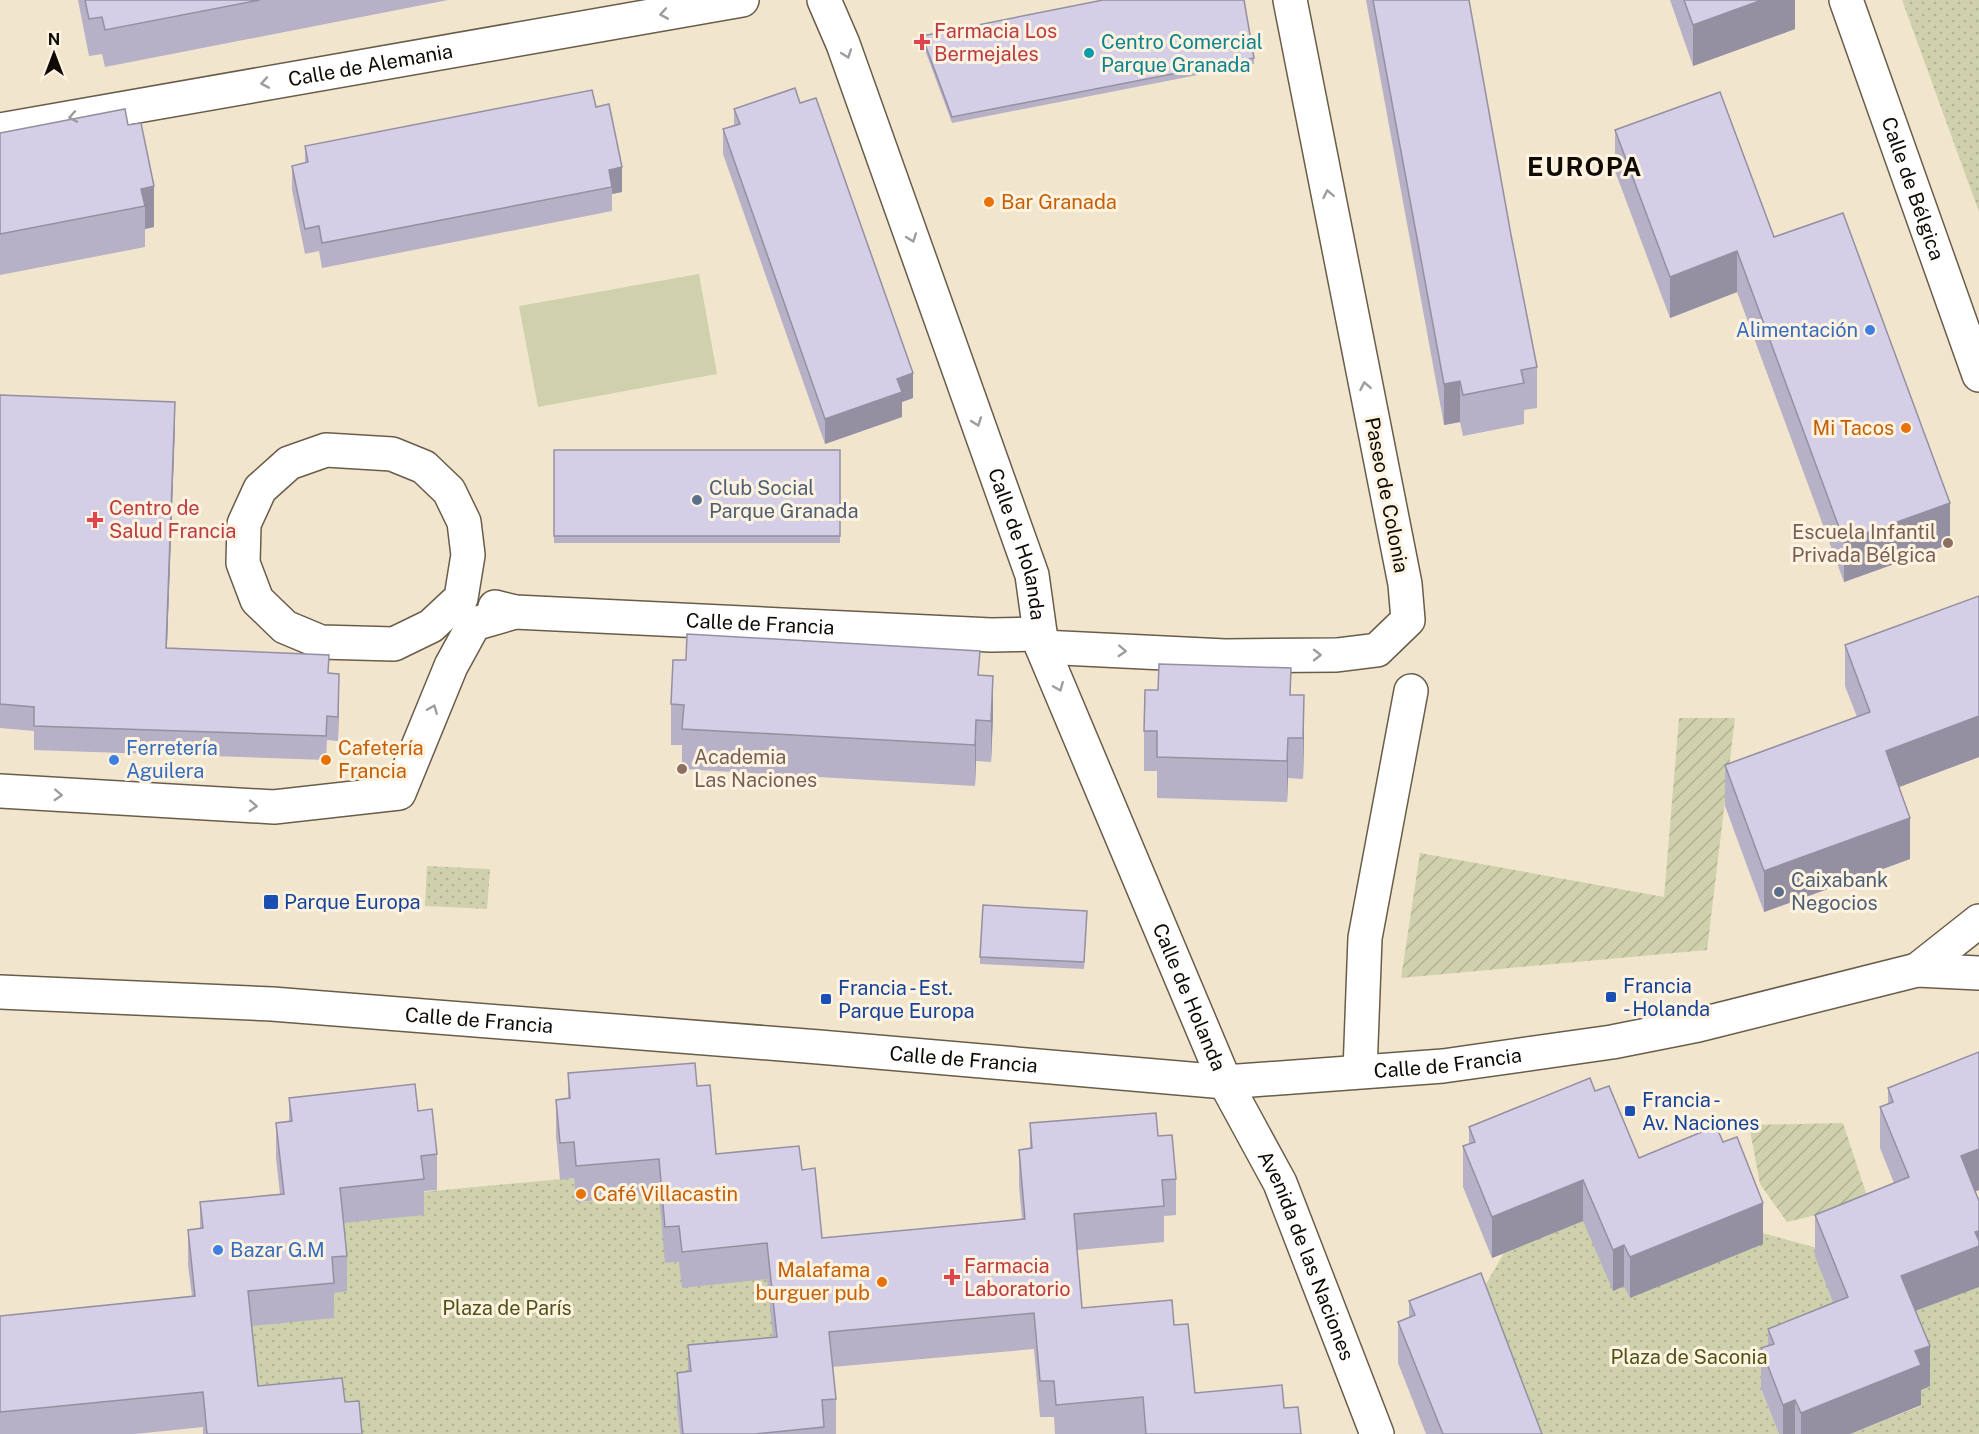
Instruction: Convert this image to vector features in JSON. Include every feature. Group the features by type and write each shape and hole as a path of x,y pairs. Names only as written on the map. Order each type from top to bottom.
{"street":[{"name":"Calle de Alemania","path":"0,130 742,0"},
{"name":"Calle de Holanda","path":"824,0 843,44 1032,575 1041,640 1225,1082"},
{"name":"Paseo de Colonia","path":"1041,640 1225,656 1337,655 1377,650 1408,620 1405,584 1290,0"},
{"name":"Calle de Bélgica","path":"1846,0 1979,375"},
{"path":"326,450 392,454 424,468 449,491 464,522 468,555 461,598 431,626 394,644 321,642 285,627 257,600 243,563 244,525 260,489 289,463 326,450"},
{"name":"Calle de Francia","path":"461,598 515,612 991,635 1041,640"},
{"name":"Calle de Francia","path":"0,791 274,807 399,793 451,666 474,624 515,612"},
{"path":"1360,1071 1365,938 1410,691"},
{"name":"Calle de Francia","path":"1917,970 1979,921"},
{"name":"Calle de Francia","path":"0,992 272,1004 1225,1082 1443,1066 1612,1042 1698,1025 1917,970 1979,973"},
{"name":"Avenida de las Naciones","path":"1225,1082 1280,1183 1377,1434"}],"green space":[{"path":"1902,0 1979,0 1979,212"},
{"path":"699,274 717,374 538,407 519,306"},
{"path":"1679,718 1735,718 1707,950 1401,978 1420,853 1664,897"},
{"path":"427,866 490,869 487,909 425,906"},
{"path":"1843,1123 1869,1202 1787,1222 1760,1184 1749,1125"},
{"name":"Plaza de París","path":"574,1178 576,1202 673,1194 666,1263 679,1262 781,1278 774,1347 677,1409 680,1434 344,1434 244,1423 236,1327 328,1227 421,1192"},
{"name":"Plaza de Saconia","path":"1597,1215 1630,1298 1749,1249 1759,1232 1828,1251 1843,1326 1761,1390 1779,1434 1528,1434 1465,1320 1504,1253"},
{"path":"1979,1286 1979,1434 1850,1434 1921,1406 1887,1322"}],"building":[{"path":"85,0 260,0 105,30 102,17 89,19"},
{"name":"Centro Comercial Parque Granada","path":"1103,0 1244,0 1254,58 952,117 922,36"},
{"path":"1373,0 1469,0 1537,367 1521,370 1524,383 1463,395 1460,381 1444,384"},
{"path":"1684,0 1762,0 1693,25"},
{"path":"795,88 800,103 816,98 913,373 897,379 902,392 825,419 723,129 740,124 734,109"},
{"path":"592,90 596,107 609,104 622,167 609,170 612,187 322,243 319,226 305,229 292,166 308,162 305,146"},
{"path":"1720,92 1774,237 1843,213 1950,503 1844,541 1737,251 1670,277 1615,130"},
{"path":"125,109 128,125 141,123 154,186 141,189 145,206 0,234 0,133"},
{"path":"0,395 175,402 166,648 329,655 328,673 339,674 338,717 327,716 326,736 34,726 34,707 0,704"},
{"name":"Club Social Parque Granada","path":"554,450 840,450 840,536 554,536"},
{"path":"1979,596 1979,716 1886,751 1910,818 1764,871 1725,765 1870,712 1845,645"},
{"path":"687,634 980,651 978,675 993,676 991,721 976,720 975,745 682,729 684,705 671,704 673,660 686,660"},
{"path":"1159,664 1291,668 1290,695 1304,695 1303,738 1288,738 1287,761 1157,757 1157,731 1144,731 1145,690 1158,690"},
{"path":"983,905 1087,911 1084,962 980,957"},
{"path":"1979,1052 1979,1149 1961,1156 1979,1201 1979,1231 1975,1232 1979,1246 1901,1276 1930,1346 1915,1351 1921,1365 1801,1413 1795,1400 1783,1405 1761,1348 1774,1344 1768,1329 1848,1297 1815,1215 1909,1177 1880,1107 1893,1102 1888,1088"},
{"path":"695,1063 697,1086 710,1085 716,1154 799,1146 802,1170 815,1168 822,1238 1025,1219 1019,1150 1032,1148 1030,1123 1156,1113 1158,1136 1172,1135 1176,1179 1162,1180 1164,1206 1074,1214 1082,1308 1172,1300 1174,1325 1188,1324 1195,1393 1282,1385 1284,1408 1298,1407 1301,1434 1146,1434 1143,1397 1056,1405 1054,1381 1040,1381 1034,1313 829,1332 836,1399 822,1400 824,1427 755,1434 683,1434 677,1373 691,1371 688,1345 777,1337 767,1243 682,1252 679,1226 665,1227 659,1159 576,1166 574,1142 560,1143 556,1100 570,1098 568,1073"},
{"path":"1590,1078 1595,1091 1609,1086 1639,1158 1716,1126 1723,1142 1737,1137 1763,1203 1630,1257 1624,1245 1613,1250 1583,1180 1492,1217 1463,1146 1475,1142 1469,1127"},
{"path":"415,1084 418,1111 432,1109 437,1154 421,1156 424,1179 340,1188 347,1256 332,1257 334,1283 248,1291 258,1386 342,1378 345,1402 359,1401 362,1434 207,1434 203,1392 0,1412 0,1316 195,1296 188,1230 203,1228 200,1202 284,1194 276,1123 292,1121 289,1098"},
{"path":"1481,1273 1542,1434 1443,1434 1398,1322 1415,1315 1409,1301"}],"place":[{"name":"Farmacia Los Bermejales","path":"922,42"},
{"name":"Centro Comercial Parque Granada","path":"1089,53"},
{"name":"Bar Granada","path":"989,202"},
{"name":"Alimentación","path":"1870,330"},
{"name":"Mi Tacos","path":"1906,428"},
{"name":"Club Social Parque Granada","path":"697,500"},
{"name":"Centro de Salud Francia","path":"95,520"},
{"name":"Escuela Infantil Privada Bélgica","path":"1948,543"},
{"name":"Ferretería Aguilera","path":"114,760"},
{"name":"Cafetería Francia","path":"326,760"},
{"name":"Academia Las Naciones","path":"682,769"},
{"name":"Caixabank Negocios","path":"1779,892"},
{"name":"Parque Europa","path":"271,902"},
{"name":"Francia - Holanda","path":"1611,997"},
{"name":"Francia - Est. Parque Europa","path":"826,999"},
{"name":"Francia - Av. Naciones","path":"1630,1111"},
{"name":"Café Villacastin","path":"581,1194"},
{"name":"Bazar G.M","path":"218,1250"},
{"name":"Farmacia Laboratorio","path":"952,1277"},
{"name":"Malafama burguer pub","path":"882,1282"}],"district":[{"name":"EUROPA","path":"1585,166"}]}
